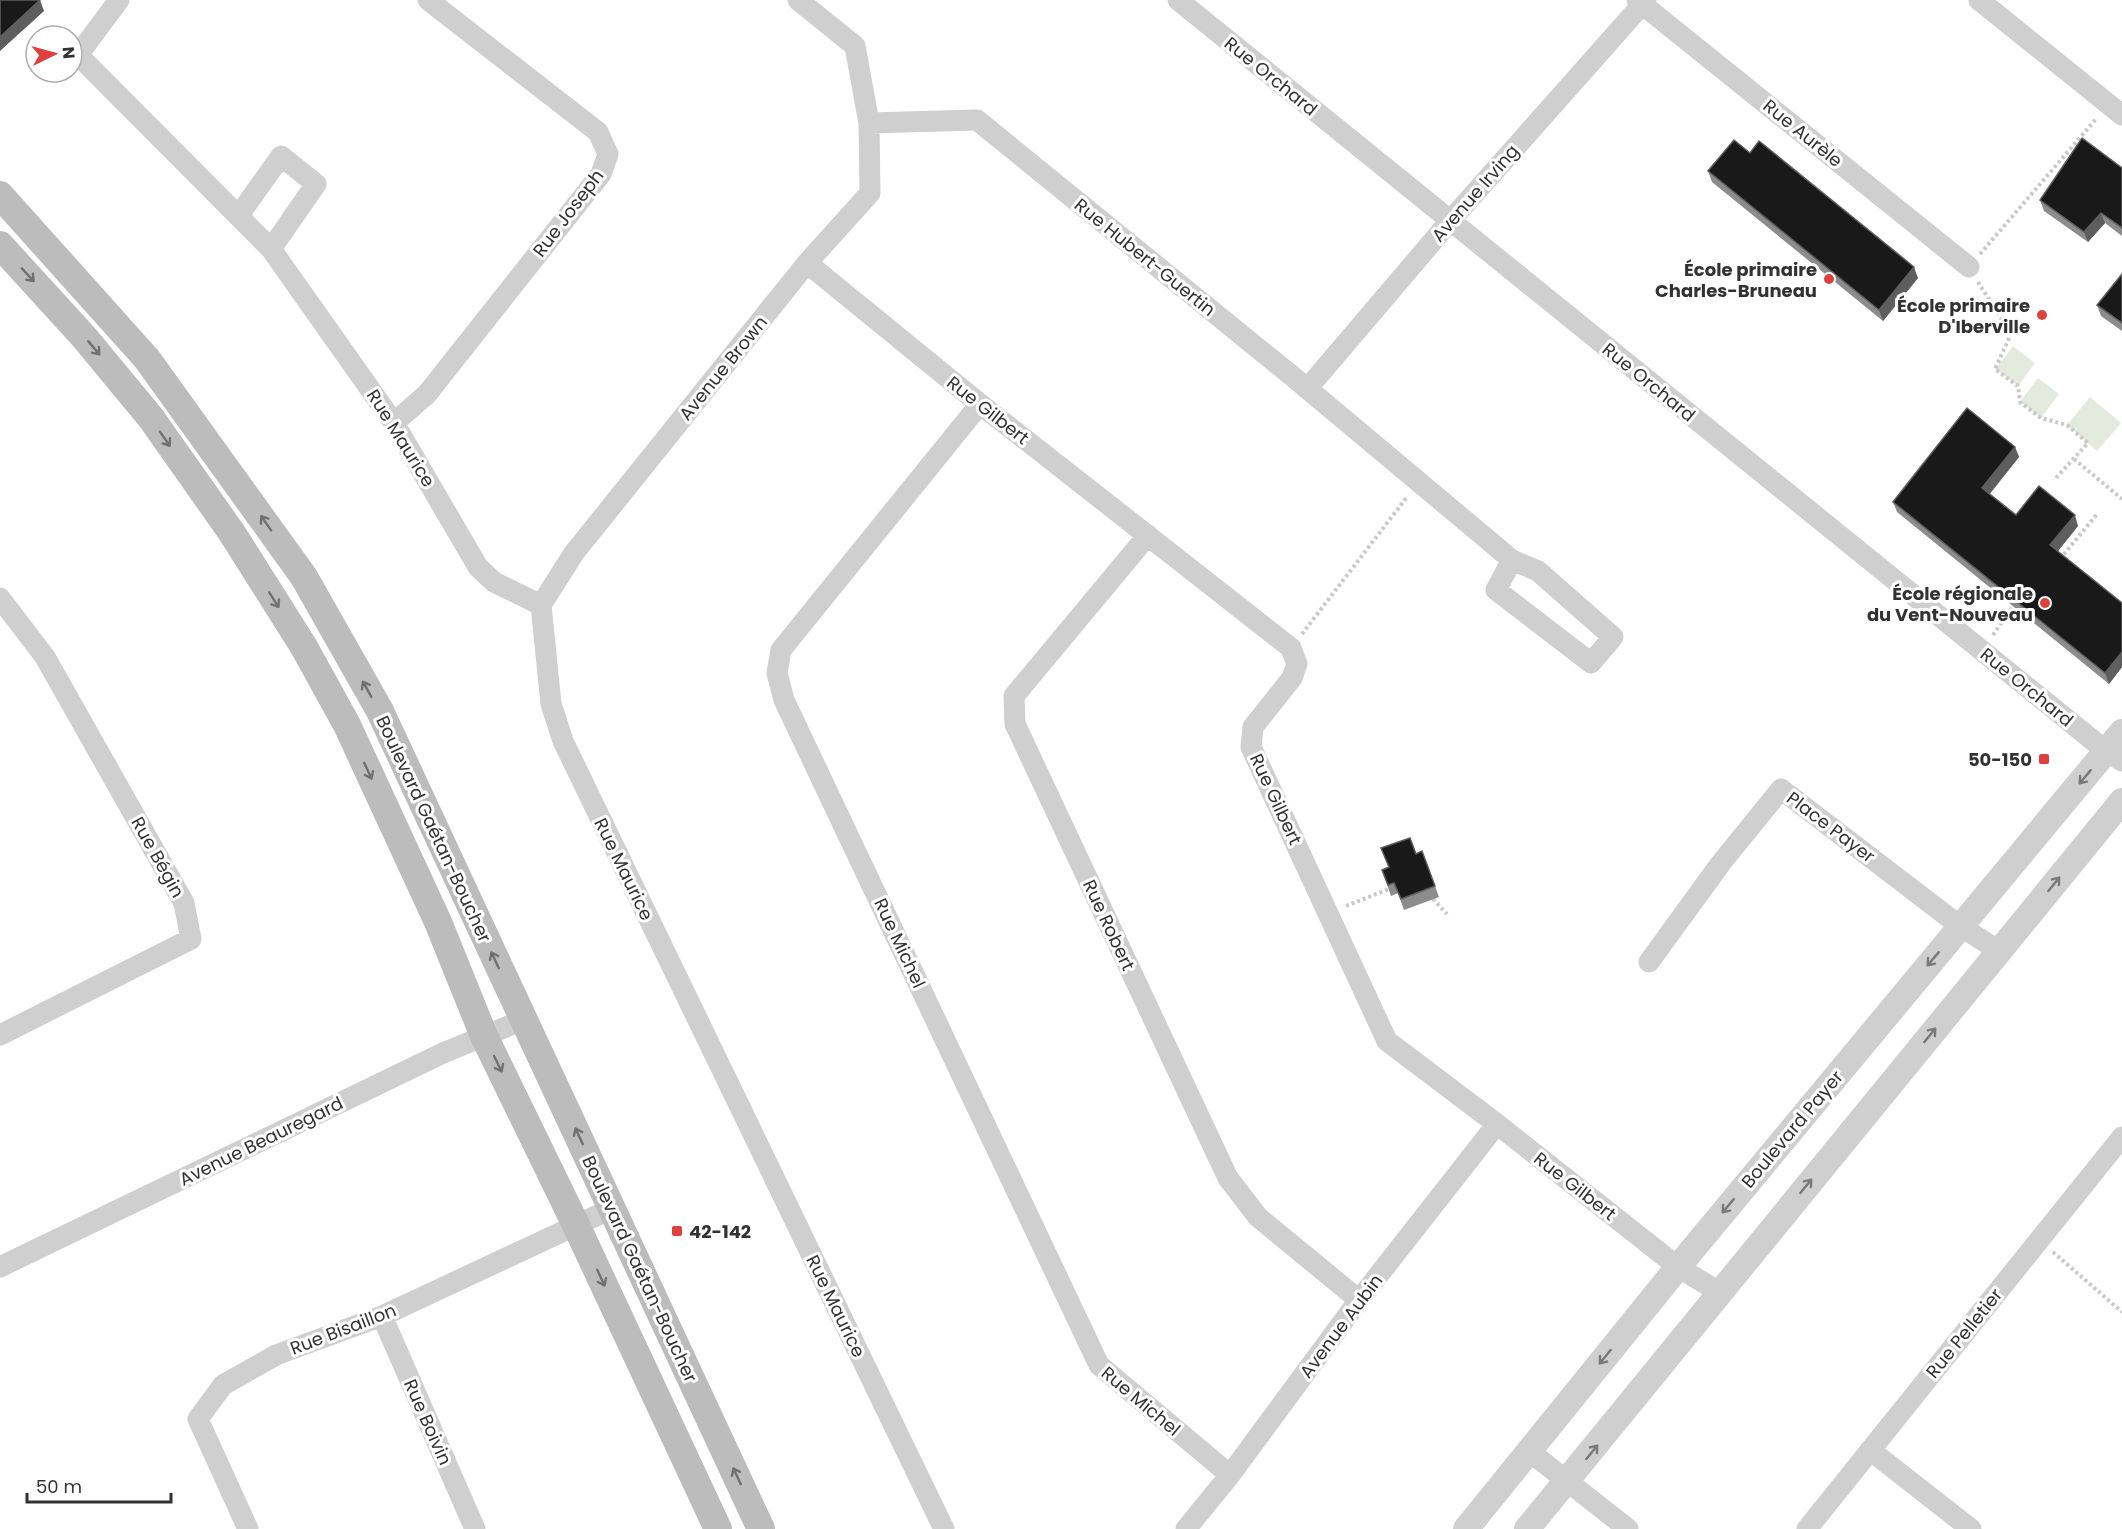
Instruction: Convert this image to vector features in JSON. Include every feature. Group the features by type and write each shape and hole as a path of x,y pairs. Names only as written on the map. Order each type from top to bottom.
{"main road":[{"name":"Boulevard Gaétan-Boucher","path":"0,195 147,359 304,577 380,711 761,1529"},
{"name":"Boulevard Gaétan-Boucher","path":"0,245 77,329 151,418 232,533 304,647 347,725 438,922 484,1036 576,1225 718,1529"}],"street":[{"name":"Rue Maurice","path":"119,0 78,55 271,249 394,423 478,567 494,582 540,605 551,704 563,741 944,1529"},
{"name":"Rue Joseph","path":"394,423 428,394 601,174 608,154 598,132 428,0"},
{"path":"798,0 855,46 869,123"},
{"name":"Rue Orchard","path":"1178,0 1982,651 2117,748"},
{"path":"1978,0 2115,110"},
{"name":"Avenue Irving","path":"1307,389 1450,221 1642,2"},
{"name":"Rue Aurèle","path":"1642,2 1969,267"},
{"name":"Rue Hubert-Guertin","path":"869,123 977,120 1307,389 1512,560 1538,571 1613,637 1591,663 1496,590 1512,560"},
{"name":"Avenue Brown","path":"540,605 574,553 807,263 870,193 869,123"},
{"path":"239,215 281,156 316,184 271,249"},
{"name":"Rue Gilbert","path":"807,263 980,404 1291,648 1297,664 1293,678 1253,727 1251,747 1387,1041 1497,1124 1678,1267 1719,1292"},
{"name":"Rue Michel","path":"980,404 781,650 777,674 784,700 1099,1365 1230,1475"},
{"name":"Rue Robert","path":"1148,535 1014,696 1015,724 1228,1178 1258,1217 1359,1300"},
{"name":"Rue Bégin","path":"0,598 45,657 184,903 191,939 1,1031"},
{"name":"Boulevard Payer","path":"1466,1529 1678,1267 1960,926 2117,748"},
{"name":"Place Payer","path":"1650,962 1721,863 1781,789 1960,926 1999,951"},
{"path":"1527,1529 2122,801"},
{"name":"Avenue Beauregard","path":"0,1267 443,1053 524,1020"},
{"name":"Avenue Aubin","path":"1186,1529 1230,1475 1359,1300 1497,1124"},
{"name":"Rue Pelletier","path":"1807,1529 2122,1137"},
{"name":"Rue Bisaillon","path":"248,1529 198,1419 222,1384 276,1355 382,1316 613,1208"},
{"name":"Rue Boivin","path":"382,1316 475,1529"},
{"path":"1870,1450 1971,1529"},
{"path":"1529,1451 1628,1529"}],"path":[{"path":"2055,479 2088,443 2067,425 2042,418 2020,402 2018,386 1995,369 2011,334 1969,267 2115,110"},
{"path":"2074,459 2122,499"},
{"path":"1291,648 1419,482"},
{"path":"2059,560 2098,513"},
{"path":"1982,651 2013,606"},
{"path":"1328,914 1389,889"},
{"path":"1433,899 1447,914"},
{"path":"2039,1240 2122,1312"}],"shaded area":[{"path":"2013,346 2035,363 2018,386 1995,369"},
{"path":"2038,378 2059,394 2041,418 2020,402"},
{"path":"2090,397 2121,423 2097,451 2067,425"}],"building":[{"path":"0,0 40,0 0,37"},
{"path":"2082,138 2122,168 2122,228 2101,213 2084,232 2040,200"},
{"path":"1734,140 1750,153 1759,141 1914,267 1879,310 1708,171"},
{"path":"2122,274 2122,323 2097,305"},
{"path":"1967,408 2015,447 1982,488 2016,515 2039,486 2075,515 2050,545 2122,603 2122,652 2105,673 1893,502"},
{"path":"1410,838 1416,854 1422,851 1435,886 1401,899 1394,883 1388,885 1382,870 1389,867 1381,848"}],"place":[{"name":"École primaire Charles-Bruneau","path":"1829,279"},
{"name":"École primaire D'Iberville","path":"2042,315"},
{"name":"École régionale du Vent-Nouveau","path":"2045,603"},
{"name":"50-150","path":"2044,759"},
{"name":"42-142","path":"677,1231"}]}
